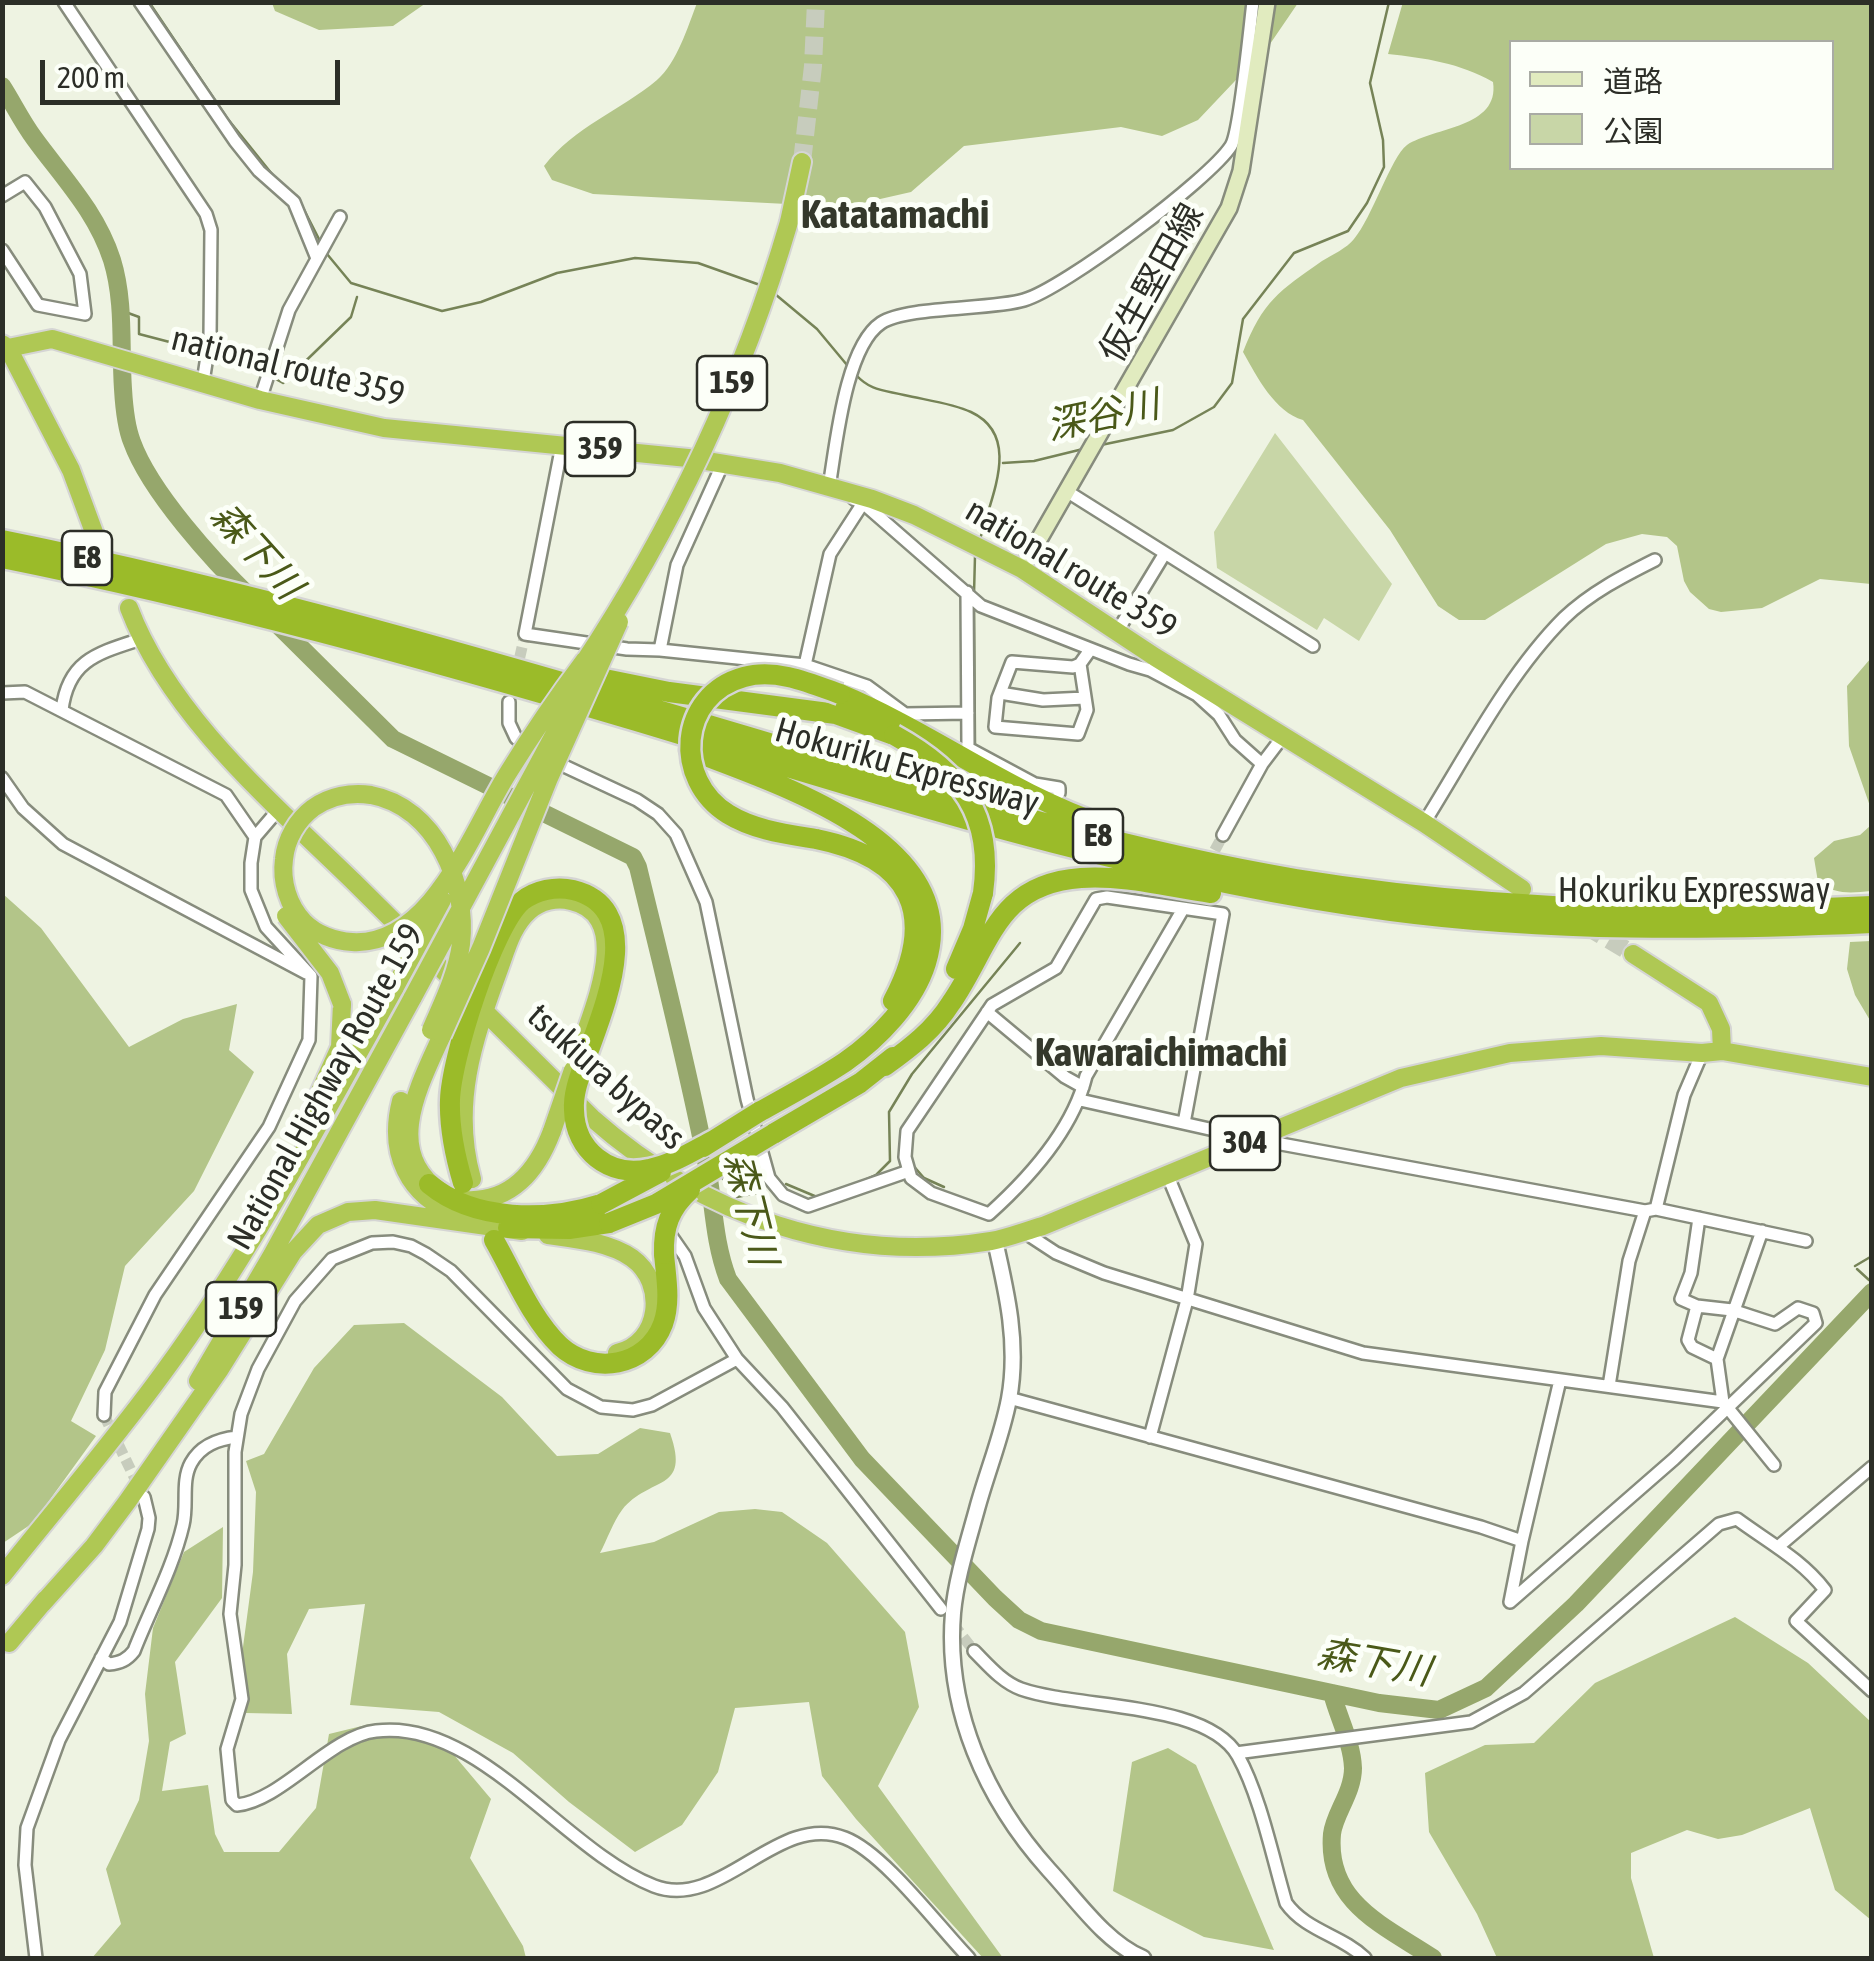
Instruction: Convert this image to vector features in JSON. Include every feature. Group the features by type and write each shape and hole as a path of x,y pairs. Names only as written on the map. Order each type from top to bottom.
{"highway":[{"name":"National Highway Route 159","path":"9,1643 126,1492 208,1364 413,997 638,576 726,397 768,289 802,162"},
{"name":"national route 359","path":"5,346 52,339 260,400 384,428 722,464 780,473 872,499 914,515 1022,569 1117,632 1157,666 1284,736 1522,889"},
{"name":"359","path":"5,346 71,470 98,543"},
{"name":"National Highway Route 159","path":"2,1576 162,1374 233,1268 300,1158 511,775 586,660 658,536"},
{"name":"Hokuriku Expressway","path":"2,540 1012,814 1388,902 1460,901 1601,910 1872,906"},
{"name":"Hokuriku Expressway","path":"2,558 168,585"},
{"name":"159","path":"42,1604 94,1546 160,1456 294,1252 318,1225 348,1212 375,1210 501,1236 591,1242 629,1256 646,1272 656,1303 650,1328 625,1351 598,1354 575,1345 549,1318 501,1236 440,1207 420,1192 405,1172 397,1148 396,1126 401,1102 437,1032 638,576"},
{"name":"tsukiura bypass","path":"130,608 141,640 174,691 279,809 592,1118 674,1181 772,1226 840,1241 892,1247 995,1240 1024,1232 1402,1078 1510,1053 1601,1046 1722,1051"},
{"name":"Hokuriku Expressway","path":"352,632 389,651 1012,833 1206,880 1606,927 1754,928 1872,923"},
{"path":"352,632 669,692 836,714 894,736 945,770 974,807 986,850 984,893 966,949 946,987 910,1039 885,1066"},
{"path":"389,651 575,708 674,744 808,801 885,844 918,880 929,910 932,940 925,968 912,994 845,1062 645,1182 605,1213 509,1213 464,1205 430,1184"},
{"name":"159","path":"430,1184 410,1152 409,1125 454,974 462,931 452,872 446,859 440,846 432,835 402,807 377,796 351,794 318,805 301,820 290,838 283,876 289,900 303,921 323,935 348,942 373,940 397,932 436,894 445,881 453,868 507,774 586,660"},
{"path":"869,1041 912,960 916,932 912,906 900,883 884,865 862,852 750,824 715,805 694,775 689,754 692,729 708,698 742,677 784,676 840,694 896,719 1020,791 1086,819 1388,902"},
{"name":"159","path":"233,1268 336,1060 343,1034 342,1004 330,973 293,928 279,904 272,864 278,837 302,804 323,790 365,784 408,798 433,819 452,846 465,875 472,922 469,956 437,1032"},
{"path":"728,1162 677,1203 667,1222 667,1305 659,1333 646,1350 629,1360 596,1364 566,1351 550,1335 501,1236 554,1229 605,1213 656,1204 885,1066 940,1018 1000,916 1021,897 1047,884 1078,878 1114,878 1273,901 1388,902"},
{"path":"430,1184 454,1198 467,1200 502,1194 532,1170 552,1131 610,983 616,950 614,930 606,913 586,895 567,889 548,890 521,902 501,932 480,1006 459,1048 450,1088 451,1134 468,1181"},
{"path":"1632,954 1709,1003 1720,1029 1722,1051"},
{"name":"304","path":"1722,1051 1872,1076"},
{"path":"580,1061 575,1123 582,1143 605,1164 624,1170 646,1170 714,1140"},
{"path":"465,1217 554,1229"}],"main road":[{"name":"仮生堅田線","path":"1022,569 1228,208 1240,171 1267,2"}],"street":[{"path":"64,2 206,214 210,230 210,337 203,382"},
{"path":"140,2 235,141 259,171 294,202 321,248"},
{"path":"1253,2 1233,144 1189,190 1099,256 1025,300 882,321 869,335 854,364 829,488 863,503 972,597 1090,650 1157,666 1198,695 1219,715 1235,740 1262,764"},
{"path":"2,250 38,305 86,314 80,274 45,207 25,182 3,196"},
{"path":"260,400 289,310 340,217"},
{"path":"562,445 525,634 627,650 805,665 867,686 906,714 968,713"},
{"path":"660,650 677,565 722,464"},
{"path":"1068,492 1313,646"},
{"path":"805,665 830,554 863,503"},
{"path":"1117,632 1165,554"},
{"path":"1424,823 1534,653 1566,616 1612,582 1656,560"},
{"path":"972,597 968,748 1035,784 1059,788 1059,794"},
{"path":"62,710 64,690 74,672 92,657 141,640"},
{"path":"1080,664 1087,710 1078,734 995,727 1000,693 1012,662 1073,667 1090,650"},
{"path":"2,693 25,692 226,795 256,838"},
{"path":"1000,693 1043,700 1085,698"},
{"path":"509,702 509,723 516,738 532,751 637,800 658,814 676,834 706,902 747,1099 769,1178 783,1195 808,1206 906,1172"},
{"path":"1223,835 1262,764 1284,736"},
{"path":"2,778 23,808 63,844 311,976"},
{"path":"104,1414 105,1392 155,1294 269,1128 309,1040 311,976 266,927 251,890 250,863 256,838 279,809"},
{"path":"906,1172 907,1131 992,1005 1056,968 1096,899 1107,897 1223,914 1184,1122"},
{"path":"989,1214 1015,1191 1061,1131 1082,1093 1086,1076 1183,909"},
{"path":"987,1012 1082,1093 1184,1122 1806,1241"},
{"path":"1609,1386 1629,1262 1651,1210 1684,1095 1702,1053"},
{"path":"657,1170 650,1186 652,1207 685,1256 704,1308 737,1359 782,1407 947,1610"},
{"path":"906,1172 931,1194 989,1214"},
{"path":"1150,1437 1187,1300 1196,1244 1166,1174"},
{"path":"989,1214 1012,1314 1009,1398 947,1610 960,1708 975,1759 1037,1856 1101,1927 1143,1958"},
{"path":"1560,1380 1510,1602 1616,1511 1816,1323 1806,1309 1798,1308 1775,1324 1681,1300 1691,1273 1699,1218"},
{"path":"1762,1231 1717,1359 1727,1408 1771,1462"},
{"path":"1024,1232 1056,1253 1187,1300 1363,1353 1609,1386 1727,1408"},
{"path":"737,1359 652,1405 633,1410 601,1407 567,1389 436,1260 411,1246 372,1243 332,1259 296,1302 258,1369 241,1414 230,1614 242,1699 227,1748 230,1792 237,1805 262,1797 364,1734 374,1730 414,1732 457,1746 602,1854 656,1887 682,1891 701,1886 797,1838 829,1834 847,1838 880,1861 969,1958"},
{"path":"1697,1306 1688,1340 1692,1348 1717,1359"},
{"path":"1009,1398 1481,1526 1522,1541"},
{"path":"101,1658 109,1664 116,1663 129,1658 134,1651 180,1534 186,1482 193,1460 206,1446 237,1437"},
{"path":"1779,1546 1872,1467"},
{"path":"36,1958 24,1865 27,1828 59,1740 120,1622 148,1530 150,1518 144,1498"},
{"path":"1236,1752 1472,1722 1524,1693 1719,1524 1737,1519 1770,1544 1779,1546 1826,1590 1796,1621 1872,1691"},
{"path":"974,1651 1018,1689 1062,1700 1174,1714 1216,1734 1236,1752 1286,1903 1298,1919 1365,1958"}],"green space":[{"path":"272,2 426,3 393,26 319,30 275,11"},
{"path":"1403,2 1871,3 1871,584 1820,579 1762,608 1721,612 1709,609 1690,592 1677,546 1667,537 1642,534 1606,544 1485,620 1459,620 1438,606 1390,530 1303,420 1284,410 1268,392 1243,352 1258,320 1274,299 1354,239 1407,145 1463,124 1486,109 1493,82 1468,70 1388,54"},
{"path":"697,3 1298,3 1270,44 1198,120 1162,136 1121,127 964,146 911,192 845,207 593,194 552,180 544,166 556,152 664,73 681,44"},
{"path":"1275,433 1392,584 1359,641 1324,618 1317,630 1217,568 1214,532"},
{"path":"1871,658 1871,809 1849,746 1847,686"},
{"path":"1871,818 1871,891 1837,891 1818,882 1814,858 1834,841 1860,835 1870,826"},
{"path":"3,894 41,928 129,1047 183,1019 237,1004 229,1050 254,1072 194,1191 125,1266 105,1350 71,1421 96,1436 33,1523 3,1543"},
{"path":"1872,941 1871,1022 1855,995 1847,969 1850,942"},
{"path":"404,1323 502,1397 557,1456 598,1454 640,1428 670,1433 675,1452 671,1475 622,1510 600,1553 654,1542 719,1512 755,1509 782,1512 827,1543 905,1632 919,1707 878,1786 1003,1958 983,1958 856,1819 822,1776 809,1702 735,1708 718,1772 682,1825 635,1852 513,1753 439,1712 350,1705 365,1604 309,1609 287,1654 292,1714 246,1713 241,1662 253,1572 256,1492 246,1461 264,1454 314,1368 354,1325"},
{"path":"223,1527 222,1598 175,1662 186,1734 170,1742 162,1791 208,1785 215,1834 224,1852 279,1852 316,1808 329,1734 370,1724 438,1736 491,1799 470,1858 523,1946 526,1958 92,1958 121,1924 106,1869 139,1800 149,1741 145,1694 153,1628 184,1552"},
{"path":"1735,1617 1808,1663 1871,1722 1871,1920 1835,1890 1810,1808 1742,1835 1718,1839 1687,1830 1631,1853 1631,1878 1654,1958 1497,1958 1477,1914 1429,1832 1425,1773 1485,1745 1534,1743 1595,1683"},
{"path":"1168,1748 1196,1765 1274,1950 1204,1937 1113,1891 1132,1762"}],"waterway":[{"path":"149,2 227,118 276,179"},
{"name":"深谷川","path":"1101,445 1173,430 1214,407 1232,383 1243,319 1294,253 1348,231 1367,203 1384,167 1383,140 1370,83 1389,2"},
{"name":"森下川","path":"2,86 30,132 88,210 112,260 120,308 126,416 141,462 184,525 252,599"},
{"path":"289,190 297,196 321,243"},
{"path":"327,254 351,283 442,311 481,302 557,273 635,258 698,263 760,285"},
{"path":"775,294 817,329 847,365"},
{"path":"272,377 283,383 351,317 357,297"},
{"path":"120,310 139,317 139,334 204,351"},
{"path":"212,354 247,363 265,373"},
{"path":"856,375 878,389 955,406 986,423 995,436 999,468 981,536"},
{"name":"深谷川","path":"1003,463 1034,461 1083,449"},
{"path":"974,594 975,556"},
{"path":"974,607 975,744"},
{"name":"森下川","path":"274,621 393,739 633,857 689,1080 728,1279 862,1459 995,1598 1019,1620 1041,1631 1379,1703 1439,1710 1486,1688 1576,1604 1872,1292"},
{"path":"856,1184 876,1175 890,1161 889,1112 912,1074 1020,943"},
{"path":"911,1163 924,1178 944,1187"},
{"path":"720,1175 737,1197 757,1193"},
{"path":"786,1184 817,1197"},
{"path":"1855,1266 1872,1256"},
{"path":"1857,1269 1869,1280"},
{"path":"1332,1693 1353,1768 1332,1834 1338,1878 1362,1910 1433,1958"}],"tunnel":[{"path":"802,162 816,2"},
{"path":"516,674 525,634"},
{"path":"1207,865 1223,835"},
{"path":"1586,926 1633,954"},
{"path":"104,1415 139,1487"},
{"path":"953,1624 974,1651"}],"district":[{"name":"Katatamachi","path":"895,215"},
{"name":"Kawaraichimachi","path":"1161,1053"}]}
